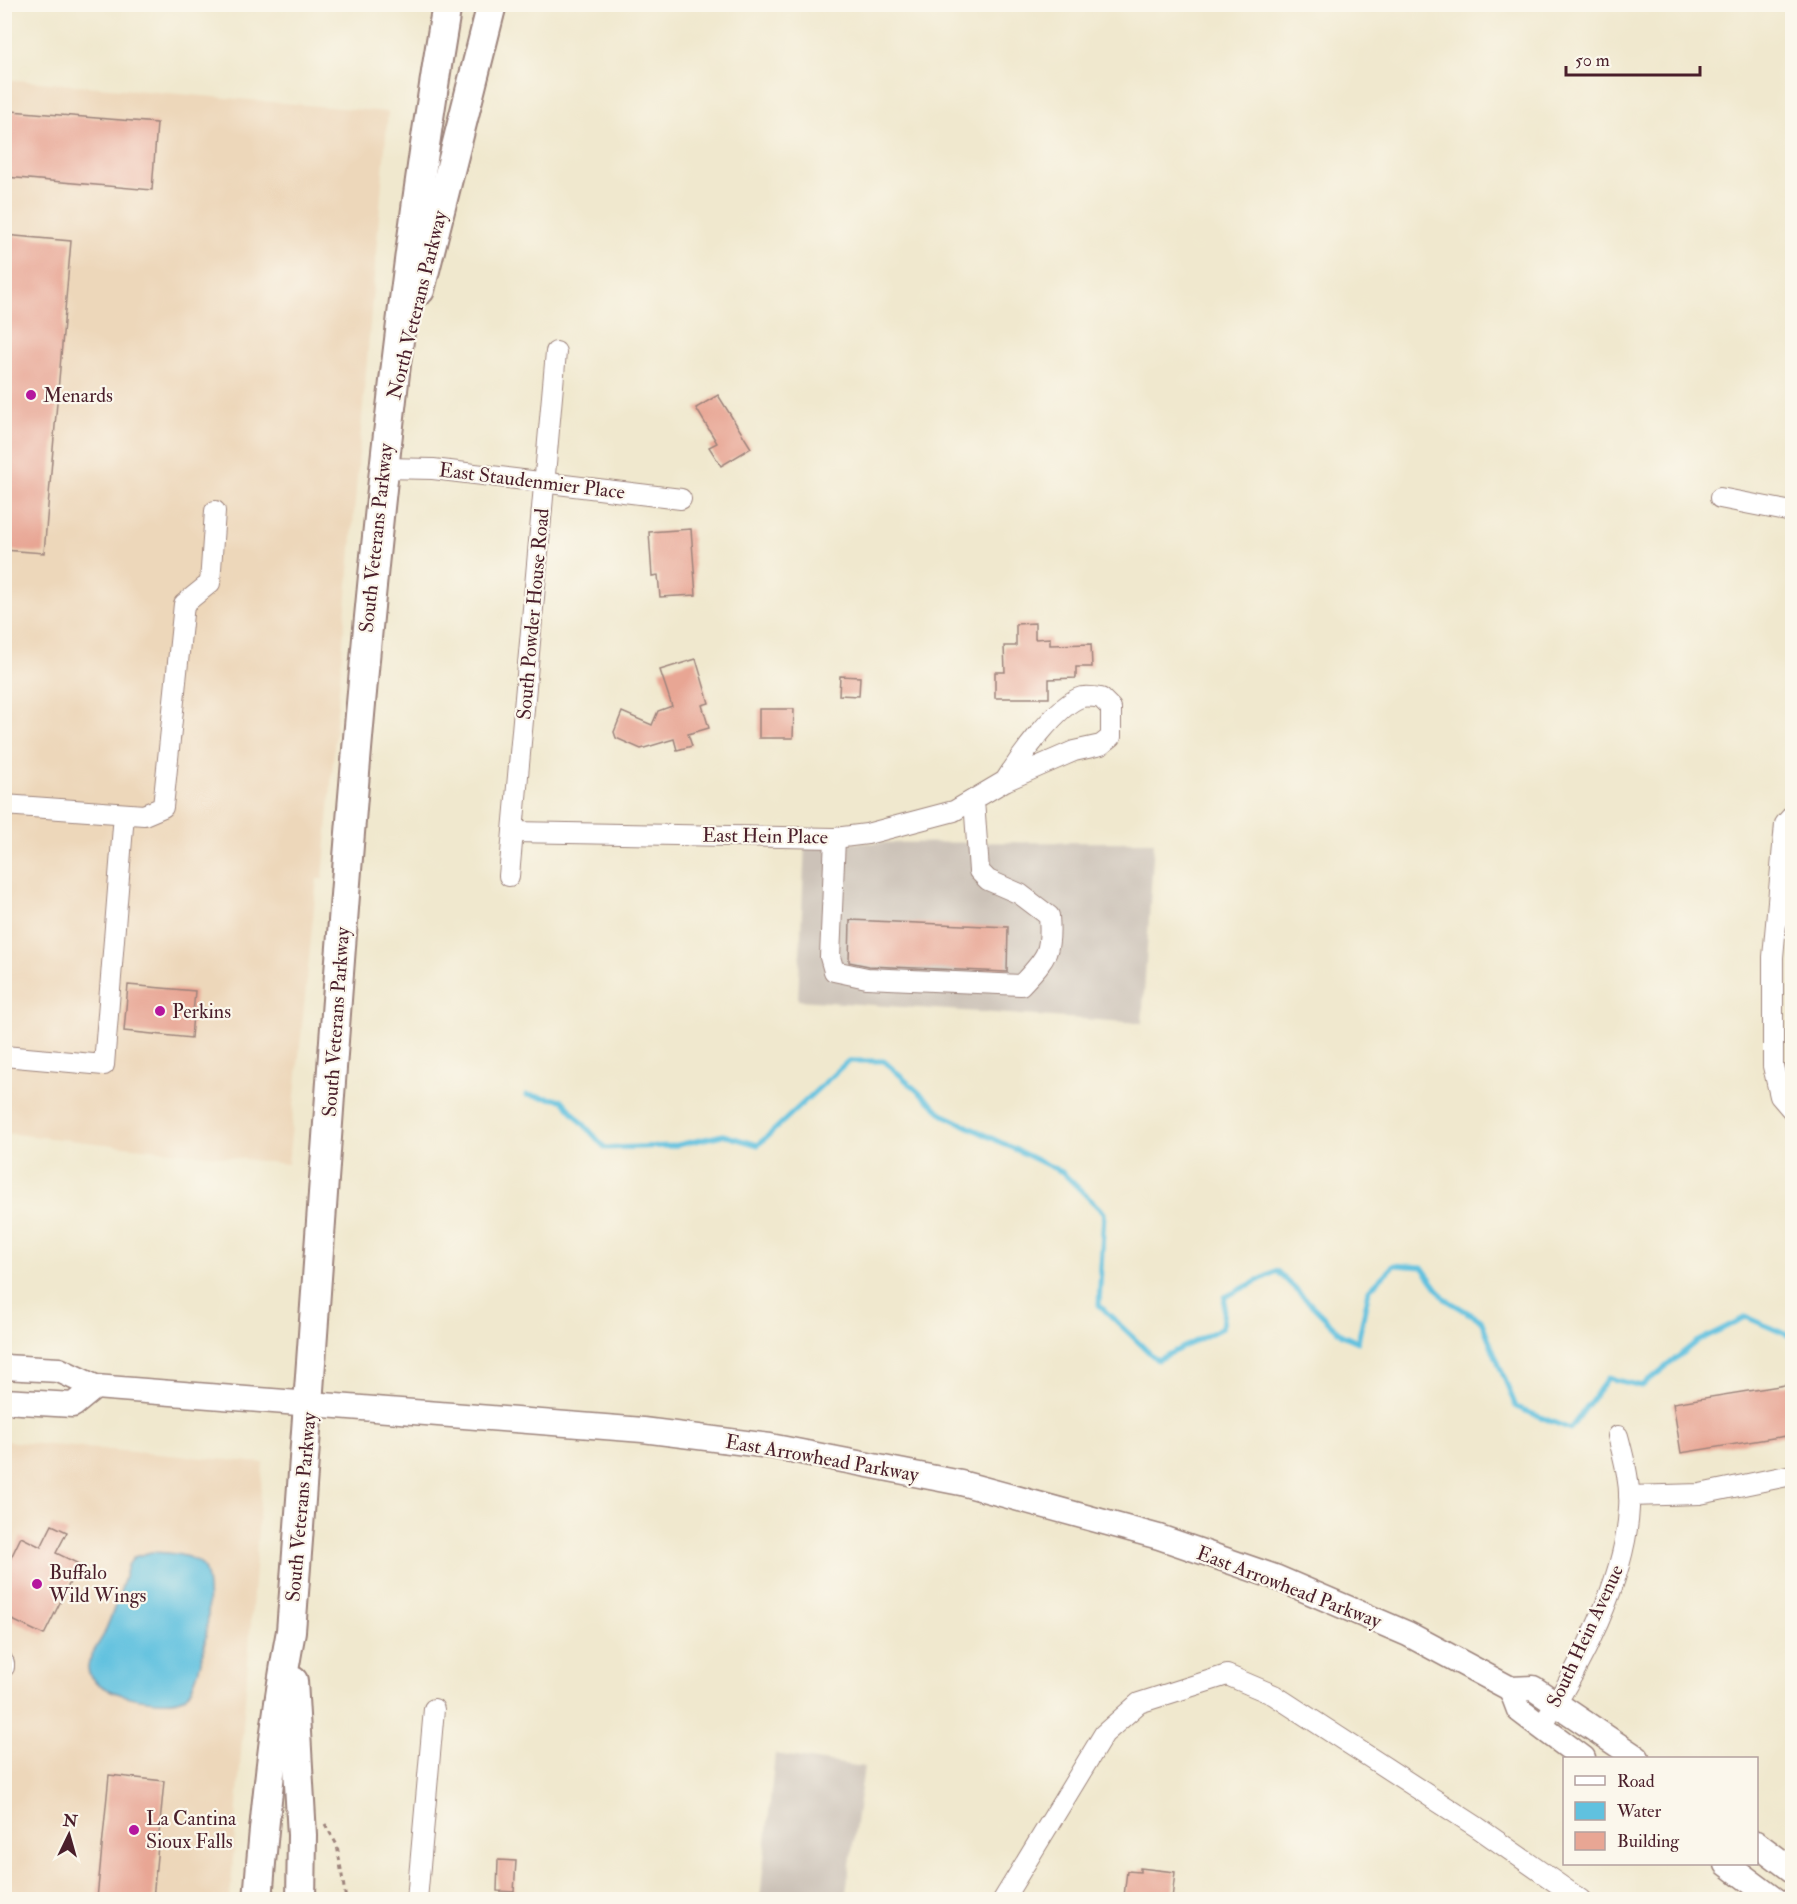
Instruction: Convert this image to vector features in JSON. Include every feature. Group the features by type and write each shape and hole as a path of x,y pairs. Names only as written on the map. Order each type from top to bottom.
{"highway":[{"name":"North Veterans Parkway","path":"389,414 421,171 447,4"},
{"name":"North Veterans Parkway","path":"389,414 492,4"},
{"name":"South Veterans Parkway","path":"258,1899 266,1787 278,1698 291,1631 310,1403 362,676 389,414"},
{"name":"South Veterans Parkway","path":"291,1631 302,1835 300,1899"}],"main road":[{"name":"East Arrowhead Parkway","path":"4,1367 59,1370 95,1387 643,1430 770,1446 961,1483 1159,1537 1275,1577 1408,1634 1511,1689 1533,1688 1636,1757"},
{"path":"4,1401 73,1405 95,1387"},
{"path":"1511,1689 1519,1710 1582,1757"},
{"path":"1758,1844 1792,1870"},
{"path":"1730,1865 1775,1899"}],"street":[{"name":"South Powder House Road","path":"509,876 556,352"},
{"name":"East Staudenmier Place","path":"383,468 433,469 681,499"},
{"path":"1720,498 1792,512"},
{"path":"4,805 144,815 163,807 184,604 210,583 215,511"},
{"name":"East Hein Place","path":"513,832 835,838 867,834 954,811 1005,781 1074,751 1101,745 1111,737 1111,708 1101,698 1084,697 1070,702 1023,753 1005,781"},
{"path":"835,838 830,957 834,971 867,978 1021,985 1046,958 1050,936 1049,916 1020,894 987,880 979,871 974,800"},
{"path":"4,1056 104,1065 124,814"},
{"path":"1792,816 1785,824 1773,957 1773,1066 1780,1096 1792,1110"},
{"name":"South Hein Avenue","path":"1541,1728 1556,1704 1609,1594 1625,1549 1629,1496 1626,1466 1618,1436"},
{"path":"1629,1496 1700,1494 1792,1475"},
{"path":"1003,1899 1104,1734 1139,1702 1227,1675 1274,1695 1486,1833 1581,1899"},
{"path":"417,1899 434,1709"}],"path":[{"path":"324,1823 337,1845 346,1899"}],"shaded area":[{"path":"4,79 388,112 323,879 317,879 288,1164 5,1133"},
{"path":"1154,842 1142,1023 798,1000 805,843"},
{"path":"4,1441 263,1463 230,1899 5,1899"},
{"path":"775,1754 864,1767 845,1899 760,1899"}],"water":[{"path":"151,1552 183,1555 200,1563 205,1573 208,1589 207,1631 197,1674 191,1689 183,1698 174,1701 145,1700 112,1691 99,1685 91,1676 88,1667 90,1658 104,1634 114,1609 128,1565 134,1557"}],"building":[{"path":"11,111 157,123 152,190 6,177"},
{"name":"Menards","path":"4,235 71,241 44,553 4,550"},
{"path":"718,395 751,448 721,466 709,447 717,443 696,408"},
{"path":"691,529 696,595 660,597 658,575 652,576 649,532"},
{"path":"1035,623 1035,639 1050,638 1050,645 1091,644 1092,667 1076,667 1076,678 1049,679 1049,698 995,698 995,672 1005,672 1004,646 1016,646 1016,624"},
{"path":"696,659 709,703 702,705 709,728 688,734 692,746 677,750 674,739 641,749 616,738 614,732 622,712 652,725 658,711 672,706 660,670"},
{"path":"840,676 860,677 859,696 839,695"},
{"path":"759,709 794,709 793,738 759,738"},
{"path":"850,920 1008,927 1007,972 869,966 849,962"},
{"name":"Perkins","path":"128,985 195,991 191,1038 124,1031"},
{"path":"1792,1384 1792,1435 1681,1453 1673,1403"},
{"path":"52,1525 67,1532 56,1553 79,1564 44,1635 4,1616 4,1572 21,1537 41,1547"},
{"path":"109,1775 164,1781 153,1899 97,1899"},
{"path":"498,1860 516,1861 514,1892 497,1891"},
{"path":"1140,1868 1175,1872 1172,1899 1124,1896 1127,1871 1140,1872"}],"waterway":[{"path":"526,1095 562,1100 605,1148 673,1146 723,1135 758,1145 848,1061 884,1061 944,1115 1062,1172 1104,1213 1099,1305 1157,1360 1222,1328 1225,1297 1277,1271 1342,1335 1358,1342 1369,1290 1394,1265 1422,1267 1445,1299 1481,1320 1516,1407 1570,1429 1608,1378 1642,1386 1696,1342 1746,1317 1792,1337"}],"place":[{"name":"Menards","path":"31,395"},
{"name":"Perkins","path":"160,1011"},
{"name":"Buffalo Wild Wings","path":"37,1584"},
{"name":"La Cantina Sioux Falls","path":"134,1830"}]}
